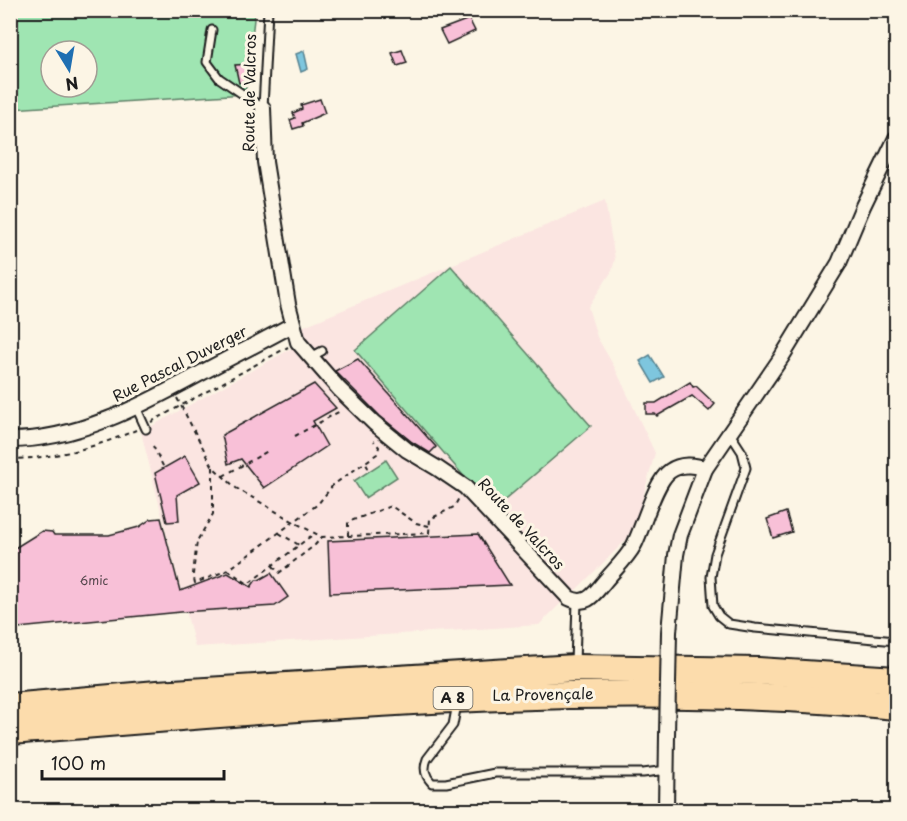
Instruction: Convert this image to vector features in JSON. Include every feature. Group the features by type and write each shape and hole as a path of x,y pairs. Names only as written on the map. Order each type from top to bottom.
{"highway":[{"name":"La Provençale","path":"10,707 157,694 575,668 758,671 897,680"},
{"name":"La Provençale","path":"10,731 404,701 579,694 722,695 897,706"},
{"path":"10,743 404,701"}],"street":[{"name":"Route de Valcros","path":"263,108 265,162 292,326 298,342 316,354 339,389 374,423 407,450 465,487 561,592 577,602"},
{"path":"666,810 669,632 680,535 705,469 781,358 839,263 863,206 897,138"},
{"name":"Rue Pascal Duverger","path":"10,440 42,437 78,429 136,407 292,326"},
{"path":"577,602 586,600 596,592 630,552 665,475 680,466 696,465 705,469"}],"lane":[{"name":"Route de Valcros","path":"263,108 268,10"},
{"path":"212,30 207,62 219,78 263,108"},
{"path":"136,407 146,428"},
{"path":"729,432 742,452 746,468 715,554 711,577 713,606 720,616 729,624 755,628 897,641"},
{"path":"575,668 577,602"},
{"path":"457,698 453,725 424,765 426,776 432,783 446,783 495,773 643,773 667,770"}],"path":[{"path":"10,459 69,452 146,428 181,406 298,342"},
{"path":"172,388 213,467 236,488 322,537 429,533 430,519 454,507 465,487"},
{"path":"295,436 342,410"},
{"path":"324,414 327,418"},
{"path":"213,467 213,514 196,541 193,574 195,583 228,570 318,504 333,485 366,464 379,450 370,437"},
{"path":"153,446 164,468"},
{"path":"223,476 268,452"},
{"path":"366,464 370,471"},
{"path":"348,536 348,522 391,506 416,523 429,526"},
{"path":"279,533 299,545"},
{"path":"228,570 248,584 315,533"},
{"path":"272,566 279,573 322,537"},
{"path":"286,555 294,562"}],"shaded area":[{"path":"605,201 615,259 612,271 588,307 597,337 615,368 655,453 633,533 570,596 497,514 397,439 317,360 325,356 320,347 311,351 297,329"},
{"path":"296,346 372,432 461,496 564,600 539,625 195,647 141,432"}],"green space":[{"path":"11,11 255,11 245,94 11,109"},
{"path":"451,266 591,426 493,510 355,350"},
{"path":"386,460 397,477 365,498 354,481"}],"water":[{"path":"304,51 308,69 301,72 296,54"},
{"path":"650,355 664,377 653,383 640,361"}],"building":[{"path":"469,19 475,31 447,44 440,30"},
{"path":"402,50 407,63 397,66 392,53"},
{"path":"252,64 254,81 239,83 235,65"},
{"path":"320,99 325,113 293,129 290,120 295,118 293,113 302,109 301,105"},
{"path":"358,359 436,447 430,453 412,442 380,416 335,371"},
{"path":"690,382 715,404 709,411 692,396 657,416 646,414 646,403 656,403"},
{"path":"314,384 336,408 313,421 327,446 264,488 241,459 228,464 222,435"},
{"path":"185,456 200,482 177,495 179,521 167,522 155,473"},
{"path":"786,512 792,532 773,538 767,519"},
{"path":"161,518 180,591 228,573 251,587 256,580 271,573 288,597 275,606 181,612 18,628 10,616 10,551 42,531 52,532 54,535 109,535 139,527 151,519"},
{"path":"478,534 510,585 330,593 328,541"}]}
